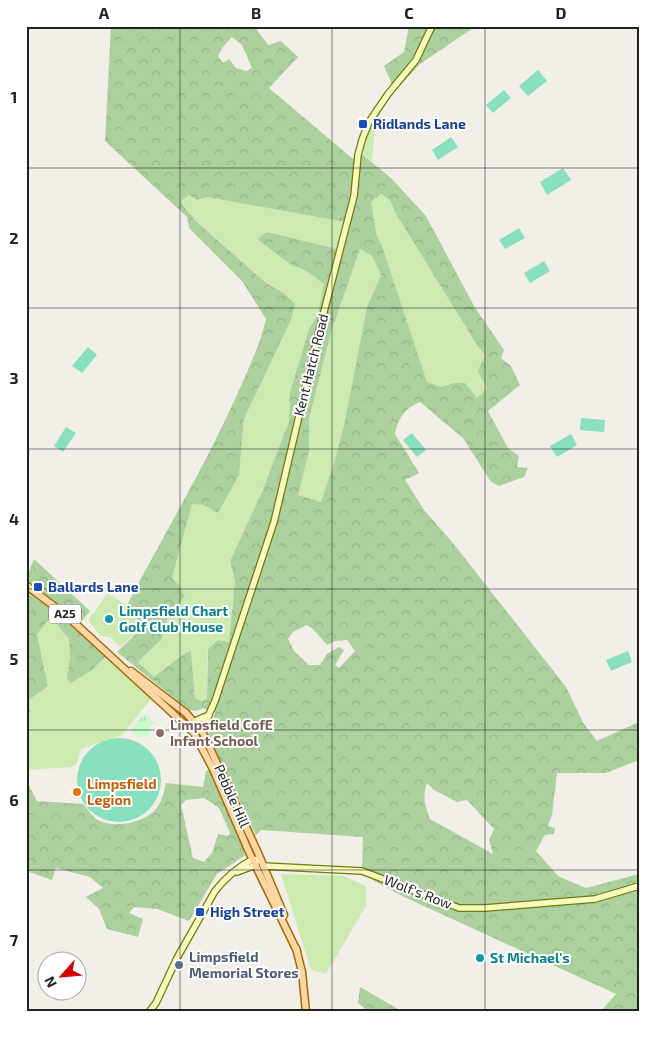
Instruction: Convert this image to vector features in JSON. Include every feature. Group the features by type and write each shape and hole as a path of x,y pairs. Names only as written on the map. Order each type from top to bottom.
{"main road":[{"name":"Kent Hatch Road","path":"191,730 205,724 215,701 274,522 320,327 354,196 358,156 362,140 369,122 388,94 416,60 432,26"},
{"name":"A25","path":"26,585 54,605 108,653 195,721 200,727"},
{"name":"Pebble Hill","path":"108,653 116,663 191,730 213,769 258,863"},
{"path":"191,730 195,721 208,715"},
{"name":"Pebble Hill","path":"200,727 258,863"},
{"path":"149,1012 156,1003 177,958 215,891 229,876 258,863"},
{"name":"A25","path":"258,863 297,951 302,972 306,1012"},
{"name":"Wolf's Row","path":"258,863 362,871 459,908 485,908 595,900 639,886"}],"green space":[{"path":"111,26 254,26 268,45 281,41 298,57 269,88 353,159 363,155 391,178 426,216 474,306 504,350 501,358 511,366 520,385 488,411 508,448 519,456 517,467 528,468 524,477 499,486 491,482 463,438 420,402 410,407 403,414 395,434 419,473 405,480 424,510 453,543 566,687 584,724 597,741 639,722 639,760 606,773 557,773 552,815 548,826 555,828 554,834 545,835 536,851 558,876 586,888 639,874 639,1012 600,1012 616,994 402,896 373,880 362,871 363,837 261,830 256,835 208,736 215,713 203,708 196,711 189,710 117,652 143,627 127,605 224,423 253,358 266,319 242,281 189,228 187,217 105,141","holes":["232,37 242,45 252,68 246,71 236,68 229,59 223,63 218,56","381,194 390,200 396,214 485,355 478,371 487,388 477,398 465,383 454,383 441,387 427,382 377,236 371,202","189,195 197,200 207,197 345,222 338,249 267,232 257,239 290,264 308,272 324,284 318,314 309,329 290,392 289,421 262,492 230,561 235,582 229,642 218,640 208,649 207,699 202,701 195,698 191,651 184,654 154,677 139,663 161,640 167,619 185,596 179,585 172,578 192,504 204,505 218,513 239,475 244,419 291,320 295,304 284,293 266,283 196,221 183,206 182,200","360,249 372,256 381,275 367,307 344,425 321,502 298,495 309,451 309,419 332,329","307,625 327,645 335,641 347,640 355,651 339,668 335,665 344,650 339,647 327,654 320,665 309,665 294,651 288,639 293,632","427,783 434,790 457,802 467,800 494,829 489,840 493,854 430,819 424,797"]},
{"path":"409,26 476,26 420,64 395,91 384,66 404,52"},
{"path":"538,70 547,81 528,96 519,86"},
{"path":"504,90 511,98 493,113 486,105"},
{"path":"379,110 381,112 375,124 372,161 363,155 365,141"},
{"path":"451,137 458,147 438,160 432,150"},
{"path":"563,168 571,180 547,195 540,182"},
{"path":"381,194 390,200 396,214 477,345 486,355 488,388 477,398 454,383 441,387 427,383 382,246 377,236 371,202"},
{"path":"189,195 197,200 207,197 345,222 338,249 267,232 258,239 290,264 308,272 324,284 318,314 309,329 290,392 289,421 262,492 230,561 235,582 229,643 208,649 207,699 202,701 195,698 191,651 154,677 139,663 161,640 167,619 185,596 179,585 172,578 192,503 204,505 239,475 244,419 291,320 284,293 266,283 190,215 183,206 182,200"},
{"path":"519,228 525,238 505,249 499,240"},
{"path":"360,249 372,256 381,275 367,307 344,425 321,502 297,495 309,451 309,419 332,329"},
{"path":"544,261 550,271 530,283 524,273"},
{"path":"88,347 97,355 82,373 72,366"},
{"path":"581,418 605,420 604,432 580,430"},
{"path":"66,427 76,433 63,452 54,446"},
{"path":"412,433 426,450 417,457 403,440"},
{"path":"571,434 577,445 557,457 550,446"},
{"path":"34,559 90,611 76,628 107,655 92,670 71,683 67,679 70,657 69,639 51,617 37,634 48,686 26,702 26,580"},
{"path":"107,593 127,605 143,627 120,647 110,637 100,636 89,621 90,616"},
{"path":"51,617 69,639 71,682 92,670 107,655 151,699 122,735 81,749 77,763 72,767 26,770 26,715 31,711 26,702 48,685 37,633"},
{"path":"628,651 632,662 611,671 606,660"},
{"path":"26,702 31,712 26,715"},
{"path":"145,714 154,723 146,737 143,734 139,738 130,729"},
{"path":"119,738 135,741 149,750 158,764 161,780 158,796 149,810 135,819 119,822 103,819 89,810 80,796 77,780 80,764 89,750 103,741"},
{"path":"209,770 245,851 244,856 217,874 189,921 157,909 134,907 129,913 143,919 138,937 107,929 99,909 86,897 103,888 90,877 56,868 52,880 26,871 26,780 37,801 83,804 98,820 106,823 120,824 135,822 153,812 160,802 166,783 203,787 206,771","holes":["204,798 219,808 230,833 228,836 218,834 212,853 204,862 193,858 181,805 186,800"]},
{"path":"281,874 343,876 366,886 366,906 326,974 311,970"},
{"path":"360,987 403,1012 369,1012 358,1003"}],"place":[{"name":"Ridlands Lane","path":"363,124"},
{"name":"Ballards Lane","path":"38,587"},
{"name":"Limpsfield Chart Golf Club House","path":"109,619"},
{"name":"Limpsfield CofE Infant School","path":"160,733"},
{"name":"Limpsfield Legion","path":"77,792"},
{"name":"High Street","path":"200,912"},
{"name":"St Michael's","path":"480,958"},
{"name":"Limpsfield Memorial Stores","path":"179,965"}]}
